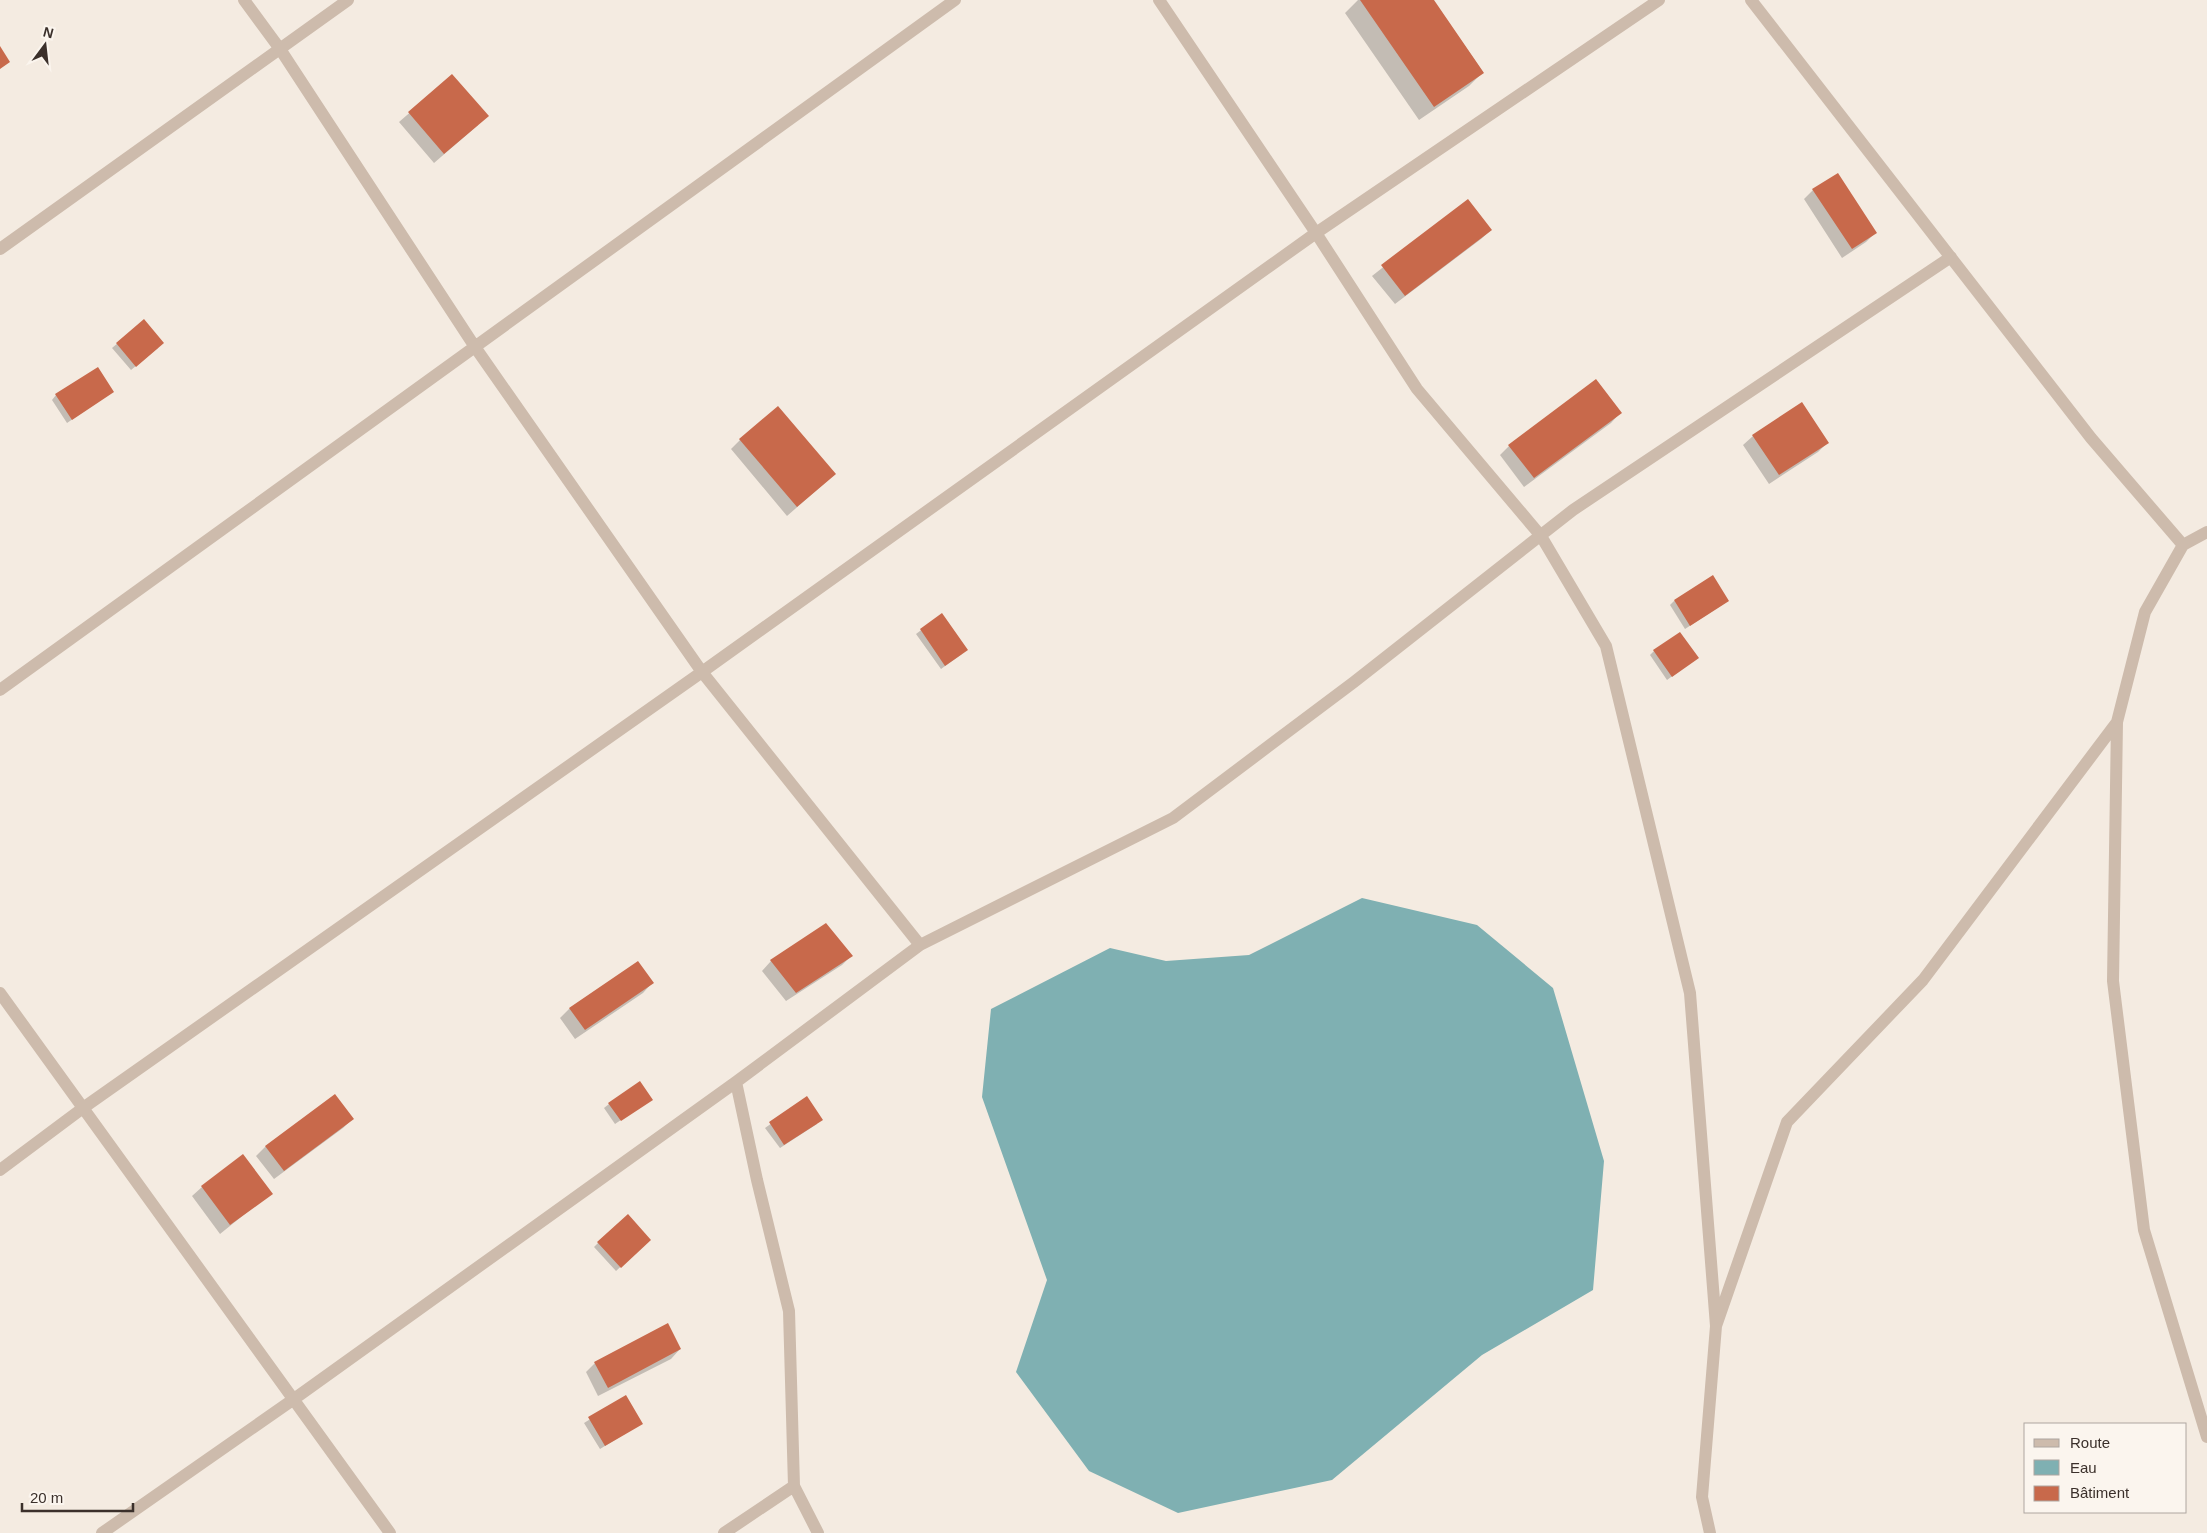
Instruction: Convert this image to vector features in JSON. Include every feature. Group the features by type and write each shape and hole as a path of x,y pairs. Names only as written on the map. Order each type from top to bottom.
{"street":[{"path":"244,0 280,49 475,347 702,672 920,945"},
{"path":"0,249 348,0"},
{"path":"0,690 955,0"},
{"path":"1159,0 1316,233 1417,389 1541,536 1606,646 1690,993 1716,1326 1702,1497 1710,1533"},
{"path":"0,1170 83,1108 702,672 1316,233 1659,0"},
{"path":"1752,0 2091,438 2183,545"},
{"path":"102,1533 294,1400 736,1082 920,945 1174,818 1354,682 1573,510 1951,257"},
{"path":"2207,532 2183,545 2146,612 2117,722 2113,981 2144,1230 2207,1437"},
{"path":"1716,1326 1787,1122 1923,980 2117,722"},
{"path":"0,993 390,1533"},
{"path":"736,1082 789,1311 794,1486 818,1533"},
{"path":"724,1533 794,1486"}],"water":[{"path":"1362,898 1477,925 1553,988 1604,1161 1593,1290 1482,1355 1332,1480 1178,1513 1089,1471 1016,1372 1047,1280 982,1097 991,1009 1110,948 1166,961 1249,955"}],"building":[{"path":"1360,0 1434,0 1484,73 1434,107"},
{"path":"0,46 10,62 0,69"},
{"path":"452,74 489,116 444,154 408,112"},
{"path":"1838,173 1877,233 1852,249 1812,189"},
{"path":"1468,199 1492,230 1405,296 1381,265"},
{"path":"144,319 164,343 136,367 116,343"},
{"path":"98,367 114,392 72,420 55,394"},
{"path":"1596,379 1622,413 1534,478 1508,445"},
{"path":"1802,402 1829,443 1779,475 1752,435"},
{"path":"778,406 836,474 797,507 739,439"},
{"path":"1713,575 1729,601 1690,626 1674,600"},
{"path":"942,613 968,650 945,666 920,629"},
{"path":"1680,632 1699,658 1672,677 1653,650"},
{"path":"826,923 853,956 796,993 770,960"},
{"path":"638,961 654,983 585,1030 569,1008"},
{"path":"640,1081 653,1100 621,1121 608,1103"},
{"path":"335,1094 354,1119 284,1171 265,1146"},
{"path":"807,1096 823,1120 784,1145 769,1122"},
{"path":"243,1154 273,1194 230,1225 201,1186"},
{"path":"628,1214 651,1240 621,1268 597,1242"},
{"path":"668,1323 681,1349 608,1388 594,1362"},
{"path":"626,1395 643,1424 605,1446 588,1417"}]}
